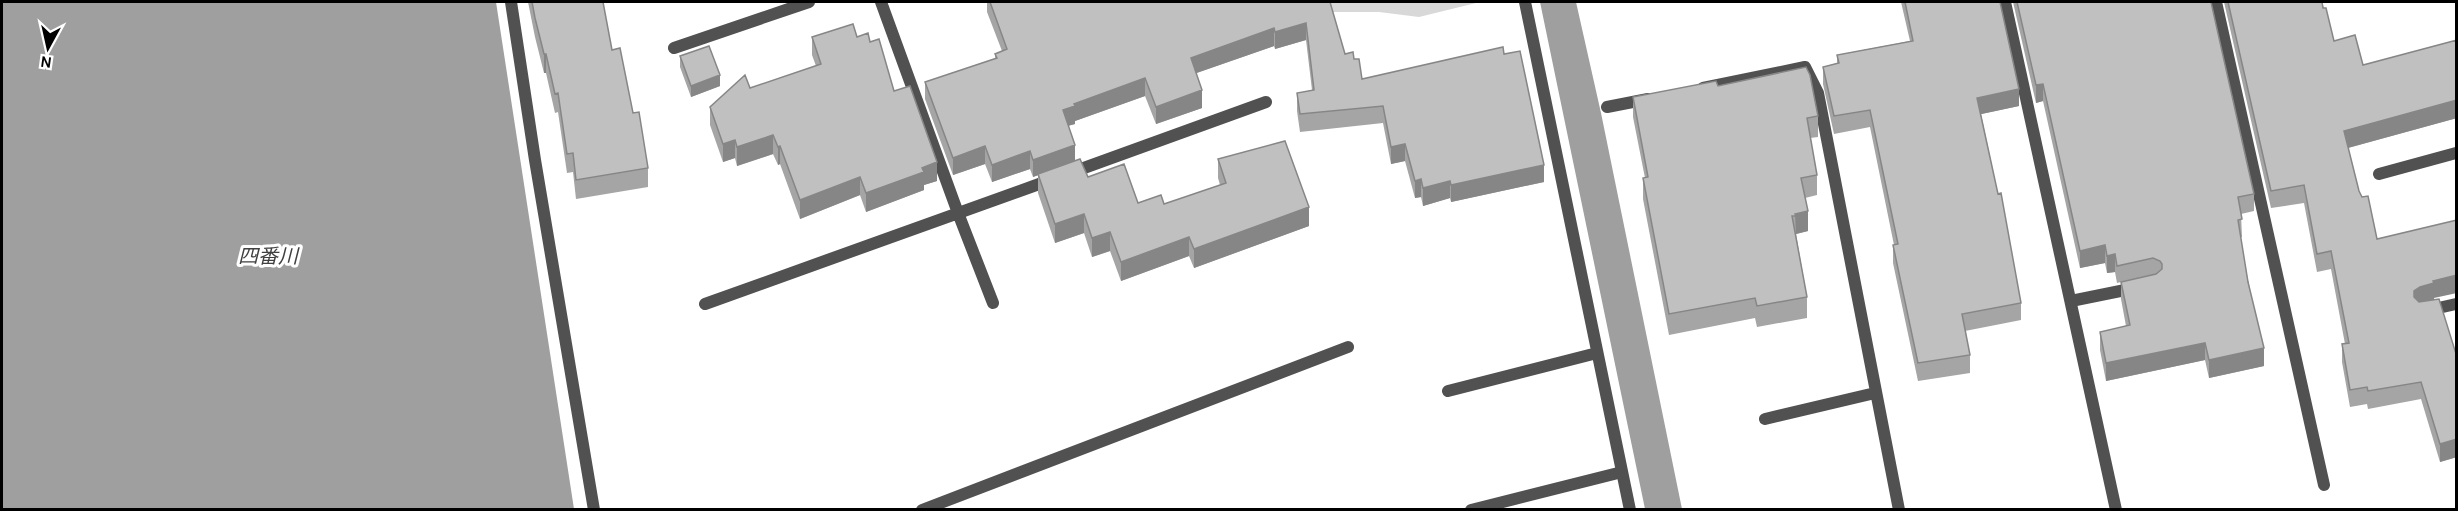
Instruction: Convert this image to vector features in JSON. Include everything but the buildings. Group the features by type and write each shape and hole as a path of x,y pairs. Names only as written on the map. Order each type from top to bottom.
{"street":[{"path":"511,2 594,510"},
{"path":"674,48 809,2"},
{"path":"881,2 993,303"},
{"path":"1525,2 1630,510"},
{"path":"2005,2 2116,510"},
{"path":"2216,2 2324,485"},
{"path":"1688,91 1804,68 1818,93 1899,510"},
{"path":"1607,107 1665,95"},
{"path":"705,304 1266,102"},
{"path":"2379,174 2457,153"},
{"path":"2071,301 2143,286"},
{"path":"2422,312 2457,304"},
{"path":"922,510 1348,347"},
{"path":"1448,391 1597,353"},
{"path":"1765,419 1875,393"},
{"path":"1471,510 1622,472"}],"shaded area":[{"path":"1328,2 1480,2 1419,17 1379,12 1330,12"}],"water":[{"name":"四番川","path":"2,2 496,2 574,509 2,509"},
{"path":"1540,2 1576,2 1682,509 1645,509"}]}
